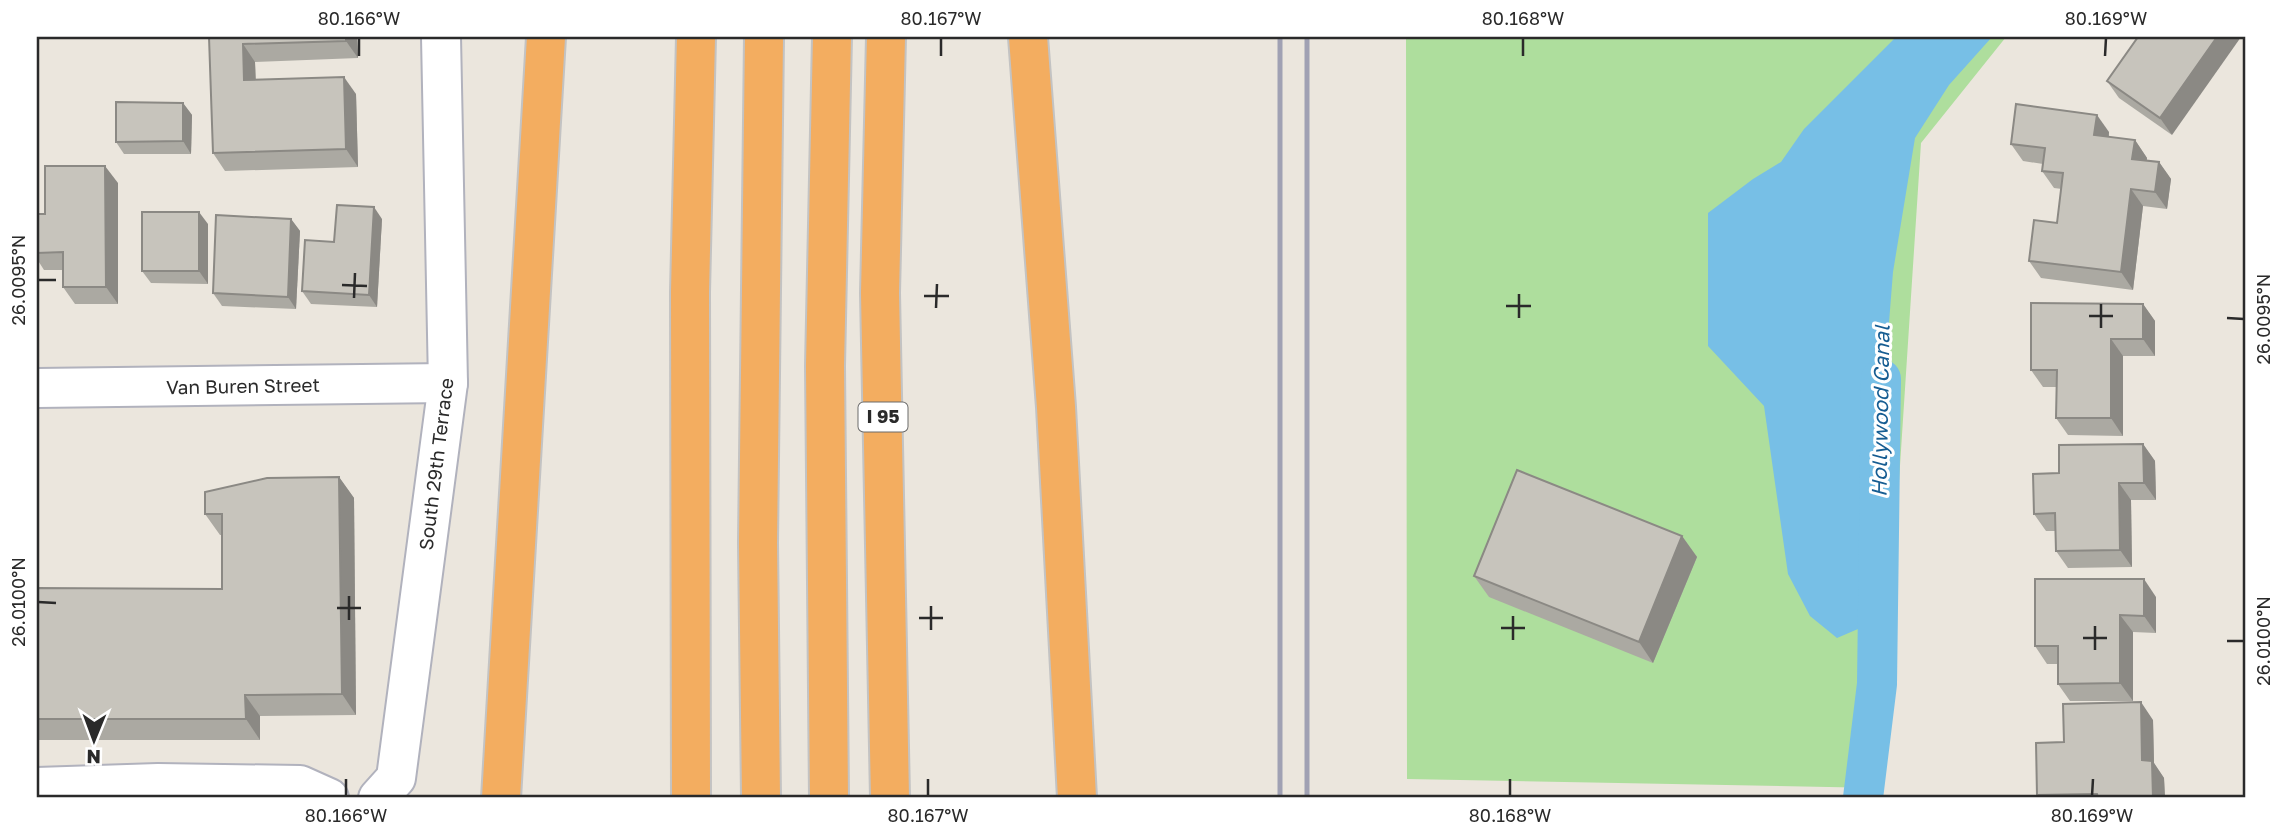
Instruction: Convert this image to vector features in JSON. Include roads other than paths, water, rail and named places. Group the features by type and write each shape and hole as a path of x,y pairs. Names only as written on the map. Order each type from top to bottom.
{"highway":[{"path":"500,798 546,37"},
{"path":"691,798 690,292 696,37"},
{"path":"761,798 758,530 764,37"},
{"path":"829,798 825,366 832,37"},
{"name":"I 95","path":"886,37 880,293 890,798"},
{"path":"1028,37 1057,421 1077,798"}],"street":[{"name":"South 29th Terrace","path":"378,798 396,778 448,383 441,37"},
{"name":"Van Buren Street","path":"37,388 448,383"},
{"path":"37,787 158,783 300,785 329,798"}],"water":[{"path":"1896,37 1992,37 1949,85 1915,138 1893,272 1865,626 1837,638 1810,616 1788,574 1764,406 1708,346 1708,213 1781,162 1804,129"}],"waterway":[{"name":"Hollywood Canal","path":"1863,798 1877,684 1881,379"}],"railway":[{"path":"1280,37 1280,798"},
{"path":"1307,37 1307,798"}]}
